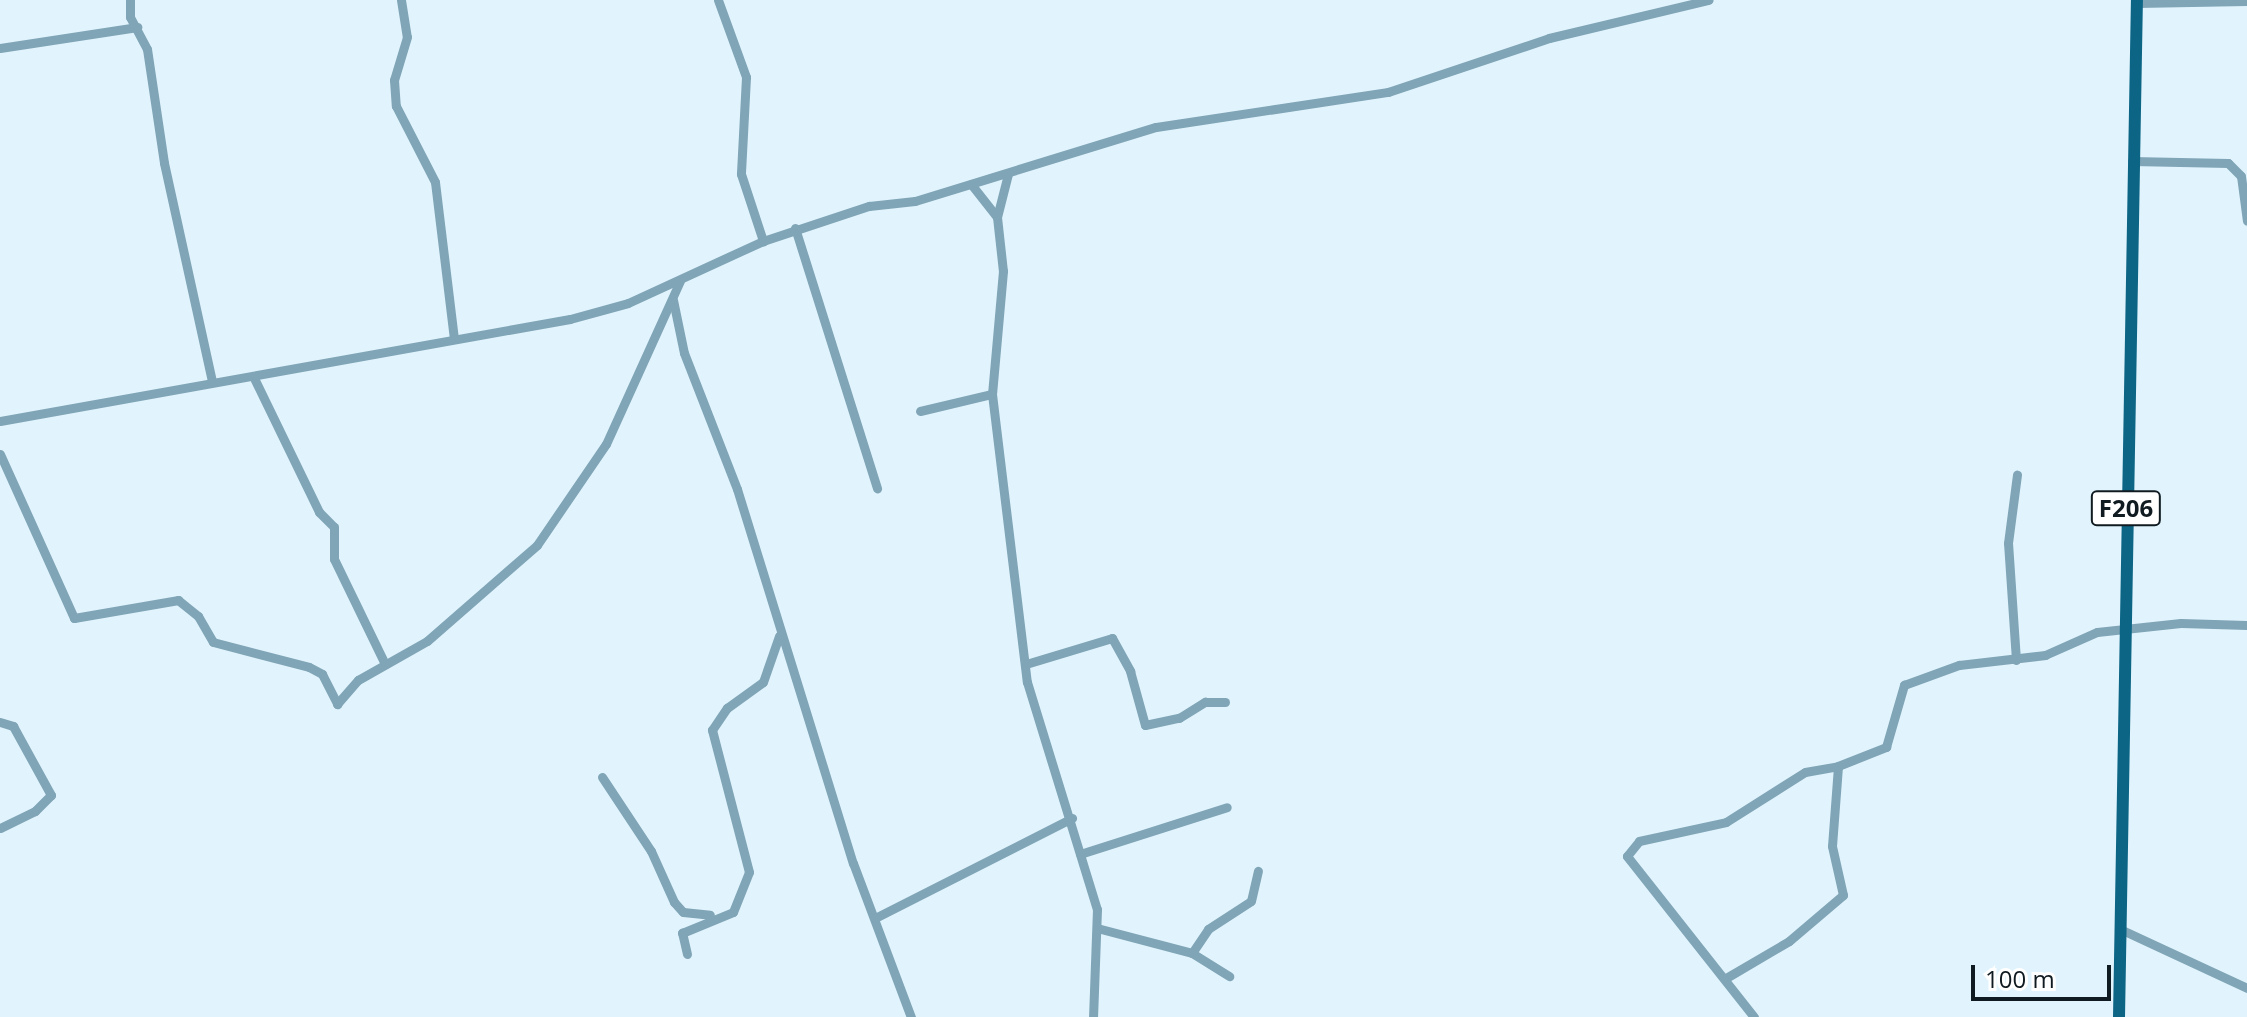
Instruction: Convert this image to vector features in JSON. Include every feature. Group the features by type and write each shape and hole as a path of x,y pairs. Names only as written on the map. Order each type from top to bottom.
{"main road":[{"name":"F206","path":"2119,1017 2137,1"}],"street":[{"path":"130,0 147,49 164,163 212,382"},
{"path":"401,0 407,37 394,80 396,106 435,182 454,339"},
{"path":"718,0 746,77 741,174 763,241"},
{"path":"0,421 212,382 254,378 570,319 680,281 795,228 1008,174 1156,127 1388,92 1549,38 1709,0"},
{"path":"2137,1 2247,1"},
{"path":"0,48 137,27"},
{"path":"2132,161 2228,163 2241,176 2247,221"},
{"path":"1008,174 997,217 1003,271 992,394 1026,664 1072,818 1097,928 1093,1017"},
{"path":"971,184 997,217"},
{"path":"795,228 877,488"},
{"path":"0,454 74,618 178,600 198,616 213,642 309,667 322,674 337,704 385,664 427,641 537,545 606,444 614,416 680,281"},
{"path":"673,300 684,353 737,489 780,632 911,1017"},
{"path":"254,378 319,512 334,527 334,559 385,664"},
{"path":"920,411 992,394"},
{"path":"2016,660 2008,543 2017,475"},
{"path":"1754,1017 1726,978 1665,911 1627,856 1639,841 1726,822 1798,776 1838,766 1886,747 1904,685 1959,665 2016,660 2125,629 2247,625"},
{"path":"687,954 682,933 738,907 749,872 712,730 727,708 763,682 780,632"},
{"path":"1026,664 1112,638 1130,671 1145,725 1170,721 1205,702 1225,702"},
{"path":"0,722 13,726 51,795 35,811 0,828"},
{"path":"1726,978 1789,941 1843,895 1832,846 1838,766"},
{"path":"602,777 651,851 674,902 683,912 717,915"},
{"path":"1080,854 1227,807"},
{"path":"875,918 1072,818"},
{"path":"1192,953 1208,929 1251,901 1258,871"},
{"path":"1097,928 1192,953 1229,976"},
{"path":"2120,929 2247,988"}]}
